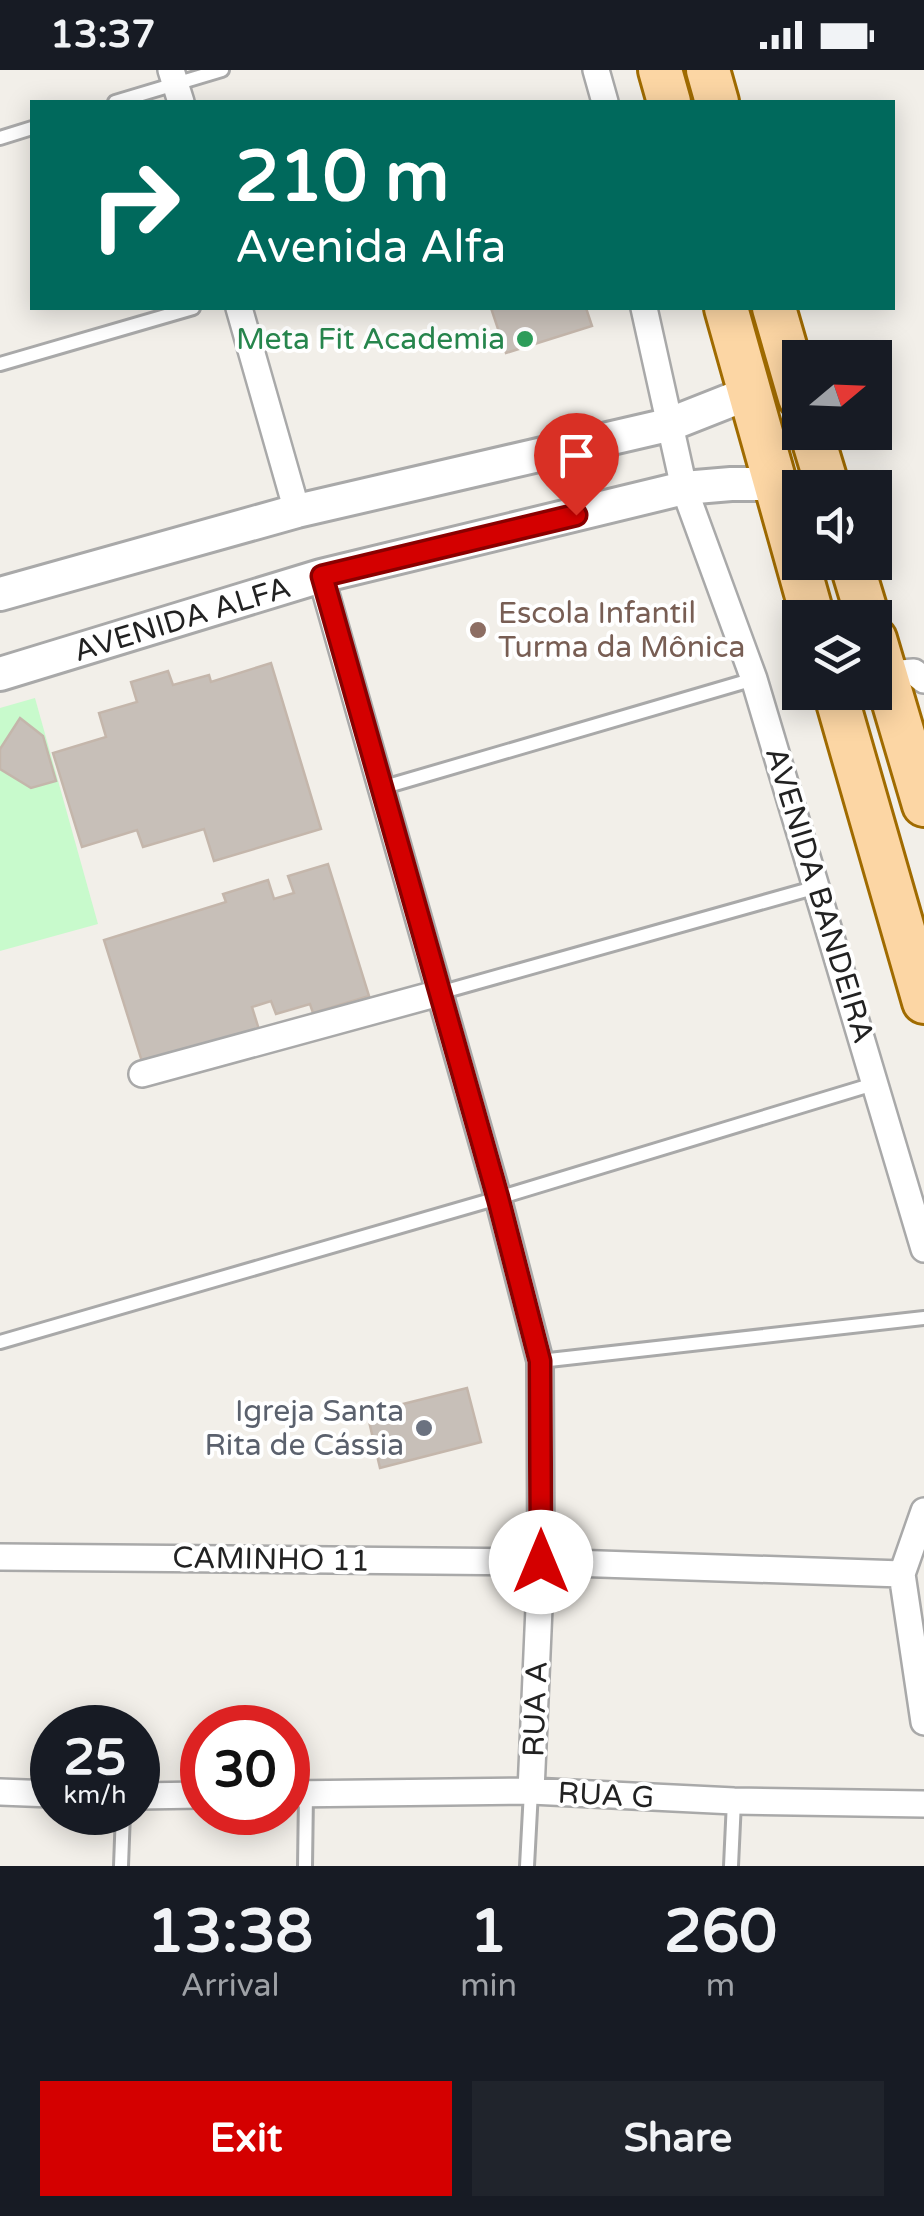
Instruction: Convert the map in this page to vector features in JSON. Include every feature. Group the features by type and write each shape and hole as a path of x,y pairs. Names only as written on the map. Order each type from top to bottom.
{"main road":[{"path":"660,70 669,100"},
{"path":"708,70 716,100"},
{"path":"727,310 808,600"},
{"path":"775,310 783,340"},
{"path":"895,665 924,804"},
{"path":"839,710 924,1002"}],"street":[{"path":"596,70 604,100"},
{"path":"240,310 297,511"},
{"name":"AVENIDA BANDEIRA","path":"644,310 684,488 754,679 924,1249"},
{"path":"0,594 297,511 668,425 749,393"},
{"name":"AVENIDA ALFA","path":"0,674 322,576 684,488 775,484"},
{"name":"RUA A","path":"322,576 498,1198 540,1361 541,1562 532,1791"},
{"path":"142,1074 439,993"},
{"path":"924,1512 902,1574 924,1722"},
{"name":"CAMINHO 11","path":"0,1557 541,1562 902,1574"},
{"name":"RUA G","path":"310,1794 532,1791 734,1801 924,1804"},
{"path":"0,1792 30,1793"}],"lane":[{"path":"122,100 222,70"},
{"path":"0,138 30,129"},
{"path":"0,364 186,310"},
{"path":"381,788 754,679"},
{"path":"439,993 818,887"},
{"path":"0,1342 877,1083"},
{"path":"540,1361 924,1318"},
{"path":"527,1866 532,1791"},
{"path":"732,1866 734,1801"},
{"path":"121,1866 122,1835"},
{"path":"302,1835 305,1866"}],"green space":[{"path":"35,698 98,924 0,951 0,708"}],"building":[{"name":"Meta Fit Academia","path":"492,310 587,310 592,326 506,353"},
{"path":"271,663 321,829 214,861 204,829 143,847 137,830 82,847 53,753 106,737 99,713 137,702 131,682 168,671 173,685 209,675 211,682"},
{"path":"20,718 43,736 56,781 31,788 0,769 0,749"},
{"path":"328,864 369,996 313,1013 310,1004 276,1014 271,1001 252,1007 260,1033 144,1068 104,940 226,902 223,894 268,880 274,899 294,893 288,876"},
{"name":"Igreja Santa Rita de Cássia","path":"467,1388 481,1442 380,1468 367,1413"}],"place":[{"name":"Meta Fit Academia","path":"525,339"},
{"name":"Escola Infantil Turma da Mônica","path":"478,630"},
{"name":"Igreja Santa Rita de Cássia","path":"424,1428"}],"route":[{"path":"541,1562 540,1361 498,1198 322,576 576,515"}]}
